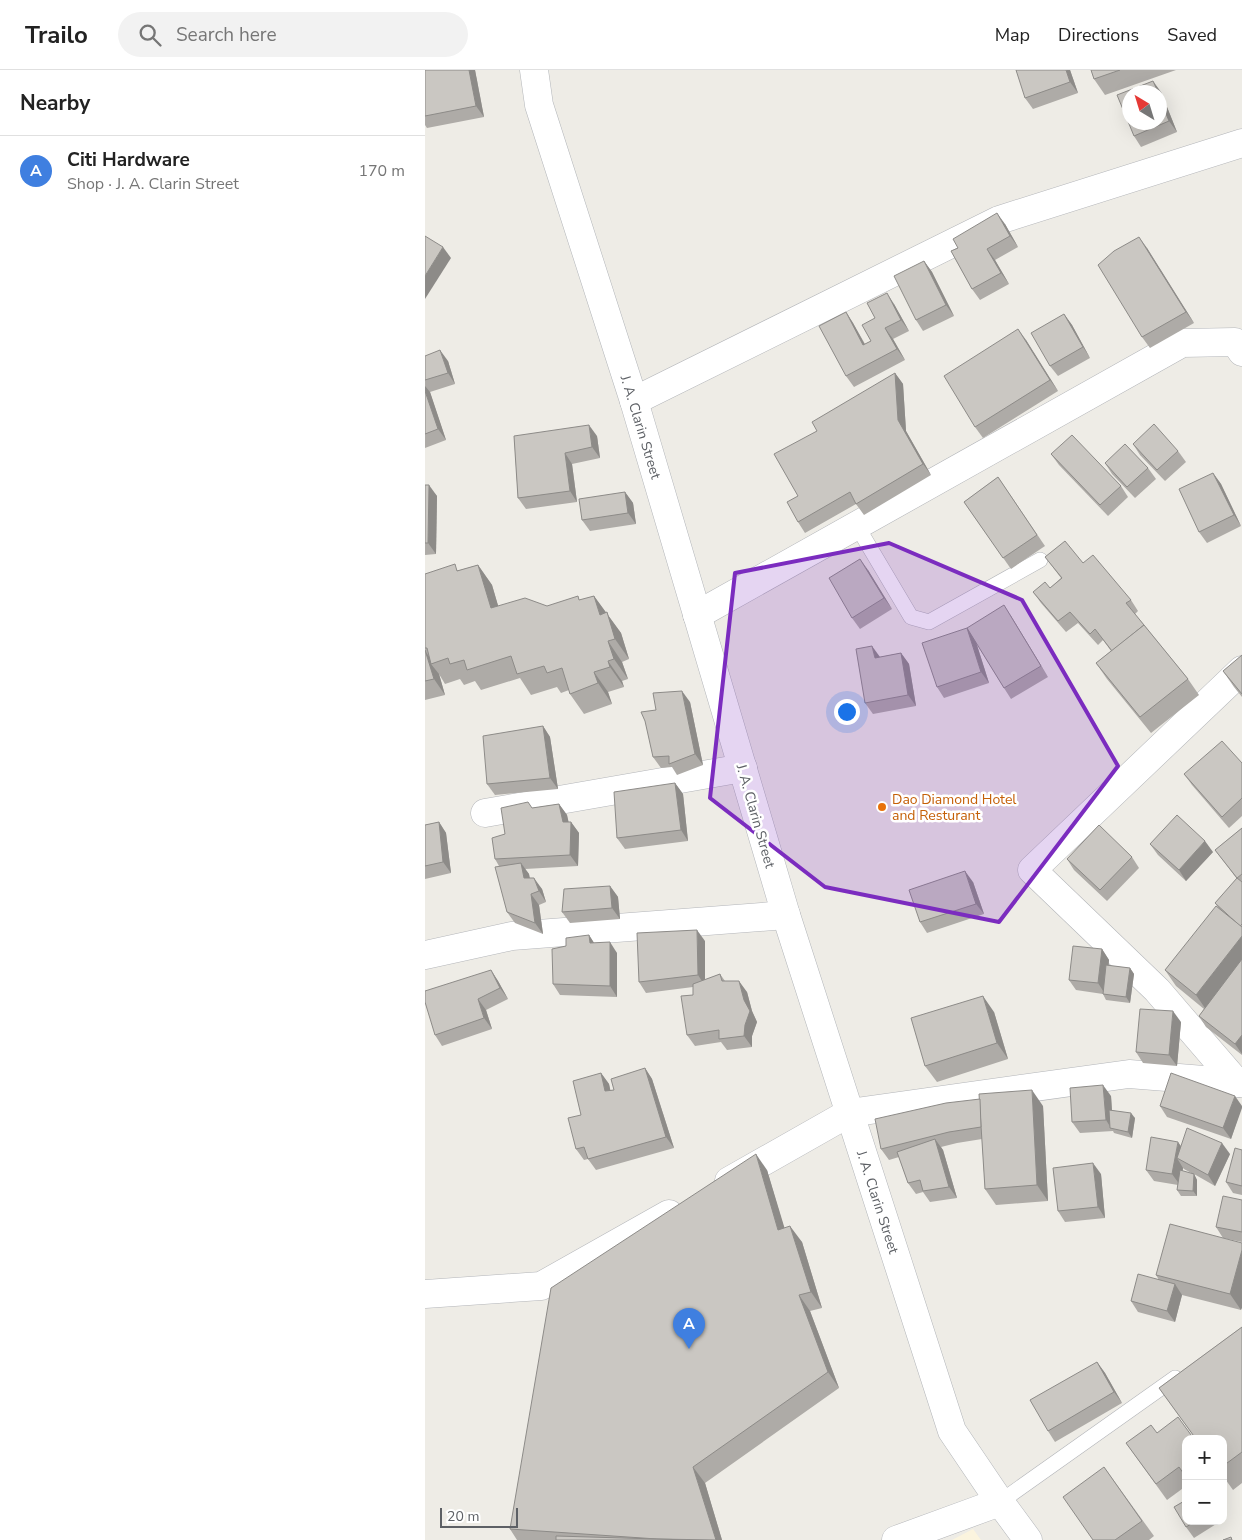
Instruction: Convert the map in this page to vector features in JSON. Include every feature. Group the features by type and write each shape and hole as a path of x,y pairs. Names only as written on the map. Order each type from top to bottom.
{"street":[{"name":"J. A. Clarin Street","path":"534,70 539,105 633,401 786,915 952,1431 999,1502 1028,1540"},
{"path":"633,401 999,220 1242,143"},
{"path":"697,615 1182,343 1235,342 1242,352"},
{"path":"1240,1083 1157,990 1032,870 1242,670"},
{"path":"485,813 743,768"},
{"path":"425,955 512,936 786,915"},
{"path":"425,1294 541,1286 849,1113 1129,1074 1240,1083"},
{"path":"896,1540 999,1502"}],"lane":[{"path":"857,526 911,617 929,622 1040,560"},
{"path":"999,1502 1182,1373"}],"highlighted area":[{"path":"889,543 1022,600 1118,766 999,922 825,887 710,798 735,573"}],"shaded area":[{"path":"973,1529 981,1540 952,1540"}],"building":[{"path":"425,70 469,70 476,106 425,116"},
{"path":"1016,70 1066,70 1070,82 1025,98"},
{"path":"1091,70 1120,70 1094,79"},
{"path":"1153,81 1155,85 1143,85"},
{"path":"1122,93 1122,107 1117,95"},
{"path":"1132,130 1148,130 1134,136"},
{"path":"997,213 1010,236 987,249 1001,273 972,289 951,251 958,248 953,239"},
{"path":"425,236 443,247 425,276"},
{"path":"1139,237 1186,312 1142,337 1098,265 1114,251"},
{"path":"924,261 946,305 916,320 894,276"},
{"path":"887,293 901,320 885,328 897,349 846,376 819,326 846,312 863,345 871,341 862,325 875,318 867,303"},
{"path":"1064,314 1083,347 1050,366 1031,333"},
{"path":"1018,329 1050,380 975,427 944,376"},
{"path":"440,350 448,373 425,380 425,356"},
{"path":"895,373 898,420 923,464 856,504 850,492 798,522 787,502 798,496 774,454 817,431 812,422"},
{"path":"425,391 438,429 425,434"},
{"path":"1154,424 1178,451 1157,470 1133,444"},
{"path":"589,425 592,447 565,453 570,491 518,498 514,436"},
{"path":"1072,435 1121,486 1100,505 1051,454"},
{"path":"1125,444 1148,468 1127,487 1105,463"},
{"path":"1213,473 1234,515 1199,532 1179,489"},
{"path":"998,477 1037,535 1003,558 964,502"},
{"path":"425,485 429,485 428,543 425,543"},
{"path":"625,492 628,513 582,520 579,499"},
{"path":"1065,541 1083,563 1093,555 1131,600 1126,603 1144,625 1112,651 1095,629 1090,634 1070,612 1058,621 1033,592 1045,582 1050,588 1062,578 1045,557"},
{"path":"860,559 884,598 852,618 829,578"},
{"path":"455,564 457,571 478,565 491,608 525,598 547,606 578,596 579,600 594,596 600,615 607,612 615,639 608,641 614,659 608,661 610,667 594,672 598,683 570,694 562,668 547,673 544,666 517,674 511,656 467,670 464,660 450,664 448,658 431,664 427,648 425,648 425,574"},
{"path":"1004,605 1041,666 1004,688 967,628"},
{"path":"1144,625 1188,679 1140,717 1096,663"},
{"path":"967,628 981,672 937,687 922,643"},
{"path":"872,646 875,658 901,653 908,695 865,703 856,649"},
{"path":"425,650 434,679 425,681"},
{"path":"1242,655 1242,694 1223,671"},
{"path":"682,691 695,754 669,764 669,756 653,757 645,721 641,712 656,710 653,693"},
{"path":"543,726 550,778 487,784 483,736"},
{"path":"1222,741 1242,763 1242,798 1222,817 1184,774"},
{"path":"675,783 681,830 617,838 614,792"},
{"path":"528,802 532,808 559,804 563,822 571,822 570,855 495,859 492,838 505,834 501,808"},
{"path":"1177,815 1205,841 1179,870 1150,844"},
{"path":"439,822 443,862 425,866 425,825"},
{"path":"1099,825 1132,857 1100,890 1067,859"},
{"path":"1242,828 1242,874 1237,878 1215,850"},
{"path":"521,863 524,878 534,878 539,891 531,894 535,923 507,912 495,867"},
{"path":"965,871 976,904 920,922 909,890"},
{"path":"1237,878 1242,882 1242,924 1240,926 1215,903"},
{"path":"610,886 612,908 562,912 564,889"},
{"path":"1216,906 1242,927 1242,936 1196,995 1165,970"},
{"path":"697,930 698,975 639,982 637,933"},
{"path":"589,935 590,943 610,942 610,986 553,984 552,949 566,946 566,938"},
{"path":"1073,946 1102,949 1098,983 1069,980"},
{"path":"1242,959 1242,1035 1235,1044 1199,1016"},
{"path":"1106,965 1130,968 1126,997 1103,994"},
{"path":"491,970 500,988 478,999 484,1018 435,1035 425,1002 425,991"},
{"path":"720,974 722,981 739,981 744,1000 750,1011 745,1025 744,1036 719,1039 719,1030 687,1035 681,996 693,995 693,984"},
{"path":"983,996 997,1043 925,1066 911,1018"},
{"path":"1140,1009 1173,1011 1169,1055 1136,1052"},
{"path":"645,1068 666,1137 588,1159 584,1147 576,1149 568,1118 581,1115 573,1081 601,1073 605,1091 614,1090 611,1079"},
{"path":"1171,1073 1235,1096 1223,1128 1160,1106"},
{"path":"1103,1085 1106,1120 1072,1122 1070,1088"},
{"path":"1032,1090 1037,1185 985,1189 979,1094"},
{"path":"980,1099 981,1127 949,1132 881,1149 875,1119 946,1103"},
{"path":"1109,1110 1131,1113 1128,1132 1110,1128"},
{"path":"1187,1128 1222,1143 1208,1175 1177,1158"},
{"path":"1151,1137 1178,1142 1172,1174 1146,1170"},
{"path":"935,1139 949,1187 923,1191 920,1180 908,1183 897,1152"},
{"path":"1235,1148 1242,1150 1242,1186 1226,1182"},
{"path":"756,1154 778,1230 790,1226 811,1292 799,1295 828,1372 693,1467 716,1540 657,1539 510,1529 551,1288"},
{"path":"1093,1163 1098,1207 1058,1211 1053,1168"},
{"path":"1180,1170 1194,1174 1193,1191 1177,1190"},
{"path":"1223,1196 1242,1200 1242,1232 1216,1227"},
{"path":"1170,1224 1242,1243 1242,1250 1230,1294 1156,1275"},
{"path":"1138,1274 1175,1284 1167,1311 1131,1301"},
{"path":"1242,1327 1242,1452 1227,1463 1227,1435 1193,1435 1159,1388"},
{"path":"1097,1362 1114,1392 1048,1431 1030,1400"},
{"path":"1178,1417 1191,1435 1182,1435 1182,1471 1179,1467 1156,1484 1126,1443 1151,1425 1157,1433"},
{"path":"1104,1467 1142,1521 1115,1540 1093,1540 1063,1497"},
{"path":"1182,1502 1182,1520 1174,1507"},
{"path":"556,1536 690,1540 556,1540"}],"place":[{"name":"Dao Diamond Hotel and Resturant","path":"882,807"},
{"name":"Citi Hardware","path":"689,1349"}]}
